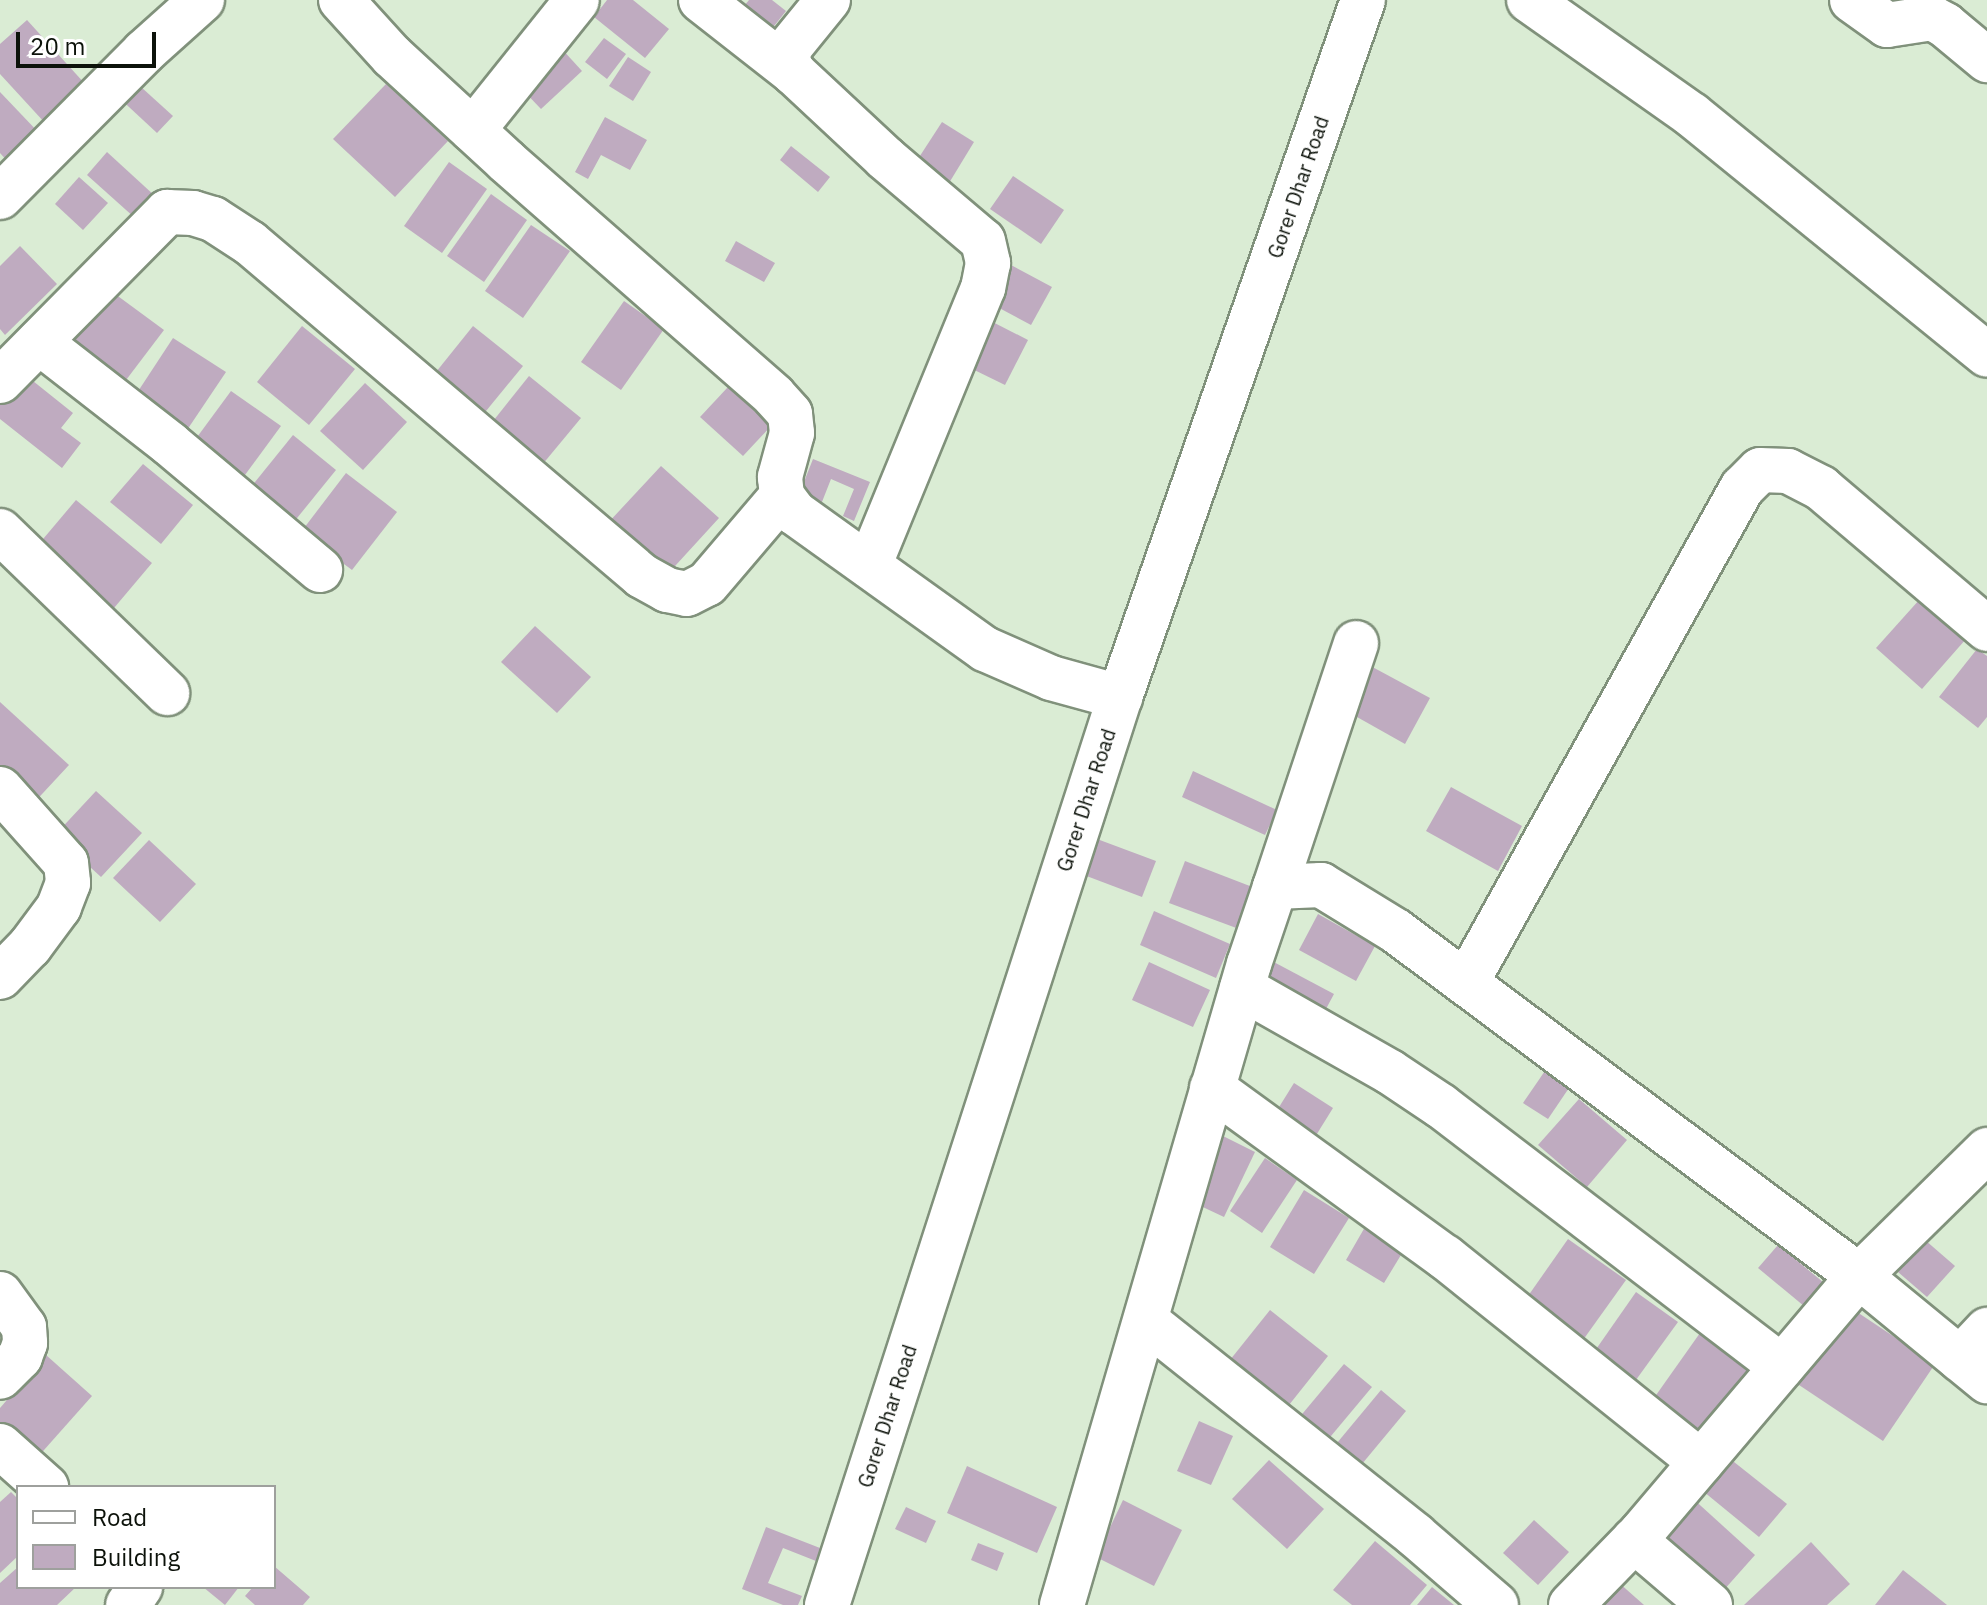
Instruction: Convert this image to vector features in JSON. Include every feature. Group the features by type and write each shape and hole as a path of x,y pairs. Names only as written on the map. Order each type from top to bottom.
{"street":[{"path":"0,197 144,52 202,0"},
{"path":"341,0 392,56 774,396 790,414 792,433 780,477 782,496 795,513 985,649 1051,678 1120,697"},
{"path":"473,130 577,0"},
{"path":"701,0 794,73 885,158 983,241 988,263 983,288 869,566"},
{"path":"794,73 788,63 789,48 828,0"},
{"name":"Gorer Dhar Road","path":"827,1605 1120,697 1363,0"},
{"path":"1529,0 1692,115 1987,355"},
{"path":"1852,0 1887,25 1932,18 1987,60"},
{"path":"2,374 39,342 167,212 193,213 213,219 250,243 642,576 667,590 687,594 707,584 782,496"},
{"path":"39,342 170,444 320,570"},
{"path":"1466,983 1742,488 1760,470 1788,471 1821,488 1987,629"},
{"path":"0,531 167,693"},
{"path":"1062,1605 1242,988 1356,643"},
{"path":"0,789 66,863 68,883 59,907 30,946 0,977"},
{"path":"1275,887 1321,885 1396,931 1859,1276 1978,1357"},
{"path":"1242,988 1390,1072 1441,1106 1782,1367"},
{"path":"1212,1088 1445,1257 1701,1462"},
{"path":"1571,1605 1634,1540 1859,1276 1987,1150"},
{"path":"0,1294 24,1327 25,1343 20,1357 0,1377"},
{"path":"1146,1321 1415,1535 1496,1605"},
{"path":"0,1446 44,1485"},
{"path":"1634,1540 1710,1605"}],"building":[{"path":"607,0 633,0 669,29 645,58 594,17"},
{"path":"749,0 772,0 786,11 763,40 735,17"},
{"path":"27,20 86,85 45,123 0,74 0,44"},
{"path":"604,38 626,54 607,79 585,62"},
{"path":"561,48 582,71 541,109 520,87"},
{"path":"628,57 651,72 633,101 609,86"},
{"path":"130,77 173,116 157,133 115,94"},
{"path":"386,84 448,141 395,197 333,139"},
{"path":"0,92 40,134 9,163 0,153"},
{"path":"605,117 647,140 630,170 601,155 588,179 575,172"},
{"path":"942,122 974,142 949,183 916,162"},
{"path":"791,146 830,177 818,192 780,160"},
{"path":"107,152 155,196 135,218 87,175"},
{"path":"449,162 487,189 442,253 404,226"},
{"path":"1013,176 1064,210 1041,244 990,209"},
{"path":"79,177 108,203 83,230 55,204"},
{"path":"491,194 527,220 484,282 447,256"},
{"path":"531,225 570,251 523,318 485,291"},
{"path":"736,241 775,263 764,282 725,261"},
{"path":"20,246 57,284 5,335 0,329 0,266"},
{"path":"1009,264 1052,287 1031,325 988,302"},
{"path":"111,291 164,330 120,388 68,349"},
{"path":"624,301 664,329 621,390 581,362"},
{"path":"981,316 1028,340 1005,385 958,362"},
{"path":"302,326 355,369 309,425 257,382"},
{"path":"473,326 523,366 477,422 428,382"},
{"path":"173,338 226,372 183,436 131,402"},
{"path":"18,369 73,413 61,428 81,443 62,468 0,419 0,392"},
{"path":"529,376 581,418 537,471 486,430"},
{"path":"365,383 407,422 363,470 320,431"},
{"path":"728,387 771,426 743,456 700,417"},
{"path":"231,391 281,426 242,479 192,444"},
{"path":"293,435 336,470 293,523 251,487"},
{"path":"813,459 870,482 854,521 843,516 854,489 831,479 820,507 798,497"},
{"path":"143,464 193,505 161,544 110,502"},
{"path":"661,466 719,518 665,577 607,524"},
{"path":"346,473 397,512 352,570 301,532"},
{"path":"76,500 152,563 114,608 38,545"},
{"path":"1920,599 1966,639 1922,689 1876,648"},
{"path":"535,626 591,677 557,713 501,662"},
{"path":"1977,649 1987,656 1987,717 1978,728 1939,697"},
{"path":"1365,663 1430,698 1405,744 1341,708"},
{"path":"0,702 69,765 30,807 0,779"},
{"path":"1193,771 1277,810 1265,835 1182,797"},
{"path":"1451,787 1522,826 1498,871 1426,831"},
{"path":"96,791 142,833 101,877 55,835"},
{"path":"1089,836 1156,861 1142,897 1076,872"},
{"path":"149,840 196,884 160,922 113,878"},
{"path":"1185,861 1255,888 1239,929 1169,903"},
{"path":"1154,911 1230,944 1216,978 1140,945"},
{"path":"1318,914 1375,946 1356,981 1299,950"},
{"path":"1270,960 1334,994 1320,1020 1256,986"},
{"path":"1149,962 1210,990 1193,1027 1132,1000"},
{"path":"1549,1065 1573,1082 1548,1119 1523,1103"},
{"path":"1294,1083 1333,1108 1315,1137 1276,1112"},
{"path":"1579,1099 1627,1140 1587,1187 1538,1145"},
{"path":"1221,1135 1255,1152 1224,1217 1190,1201"},
{"path":"1265,1158 1297,1180 1262,1233 1230,1211"},
{"path":"1304,1190 1349,1218 1314,1274 1270,1247"},
{"path":"1365,1227 1404,1250 1384,1283 1346,1260"},
{"path":"1568,1239 1626,1280 1578,1347 1521,1306"},
{"path":"1925,1240 1955,1266 1927,1297 1898,1272"},
{"path":"1778,1245 1829,1287 1810,1311 1758,1268"},
{"path":"1636,1292 1678,1322 1633,1384 1592,1355"},
{"path":"1848,1306 1935,1364 1883,1441 1796,1383"},
{"path":"1270,1310 1328,1356 1285,1410 1226,1365"},
{"path":"1700,1333 1749,1369 1702,1433 1654,1398"},
{"path":"46,1355 92,1396 36,1459 0,1428 0,1408"},
{"path":"1344,1364 1372,1387 1326,1442 1298,1419"},
{"path":"1381,1390 1406,1411 1357,1470 1332,1449"},
{"path":"1199,1421 1233,1436 1211,1485 1177,1471"},
{"path":"1724,1454 1787,1504 1759,1537 1698,1487"},
{"path":"1269,1460 1324,1509 1287,1549 1232,1499"},
{"path":"967,1466 1057,1507 1037,1553 947,1513"},
{"path":"11,1492 16,1497 16,1558 0,1573 0,1502"},
{"path":"1690,1496 1755,1555 1723,1591 1657,1532"},
{"path":"1123,1500 1182,1530 1154,1586 1096,1557"},
{"path":"906,1507 936,1521 926,1543 895,1529"},
{"path":"1534,1520 1569,1552 1538,1585 1503,1553"},
{"path":"766,1527 820,1548 816,1561 783,1548 768,1583 802,1596 798,1605 783,1605 742,1589"},
{"path":"1375,1541 1427,1585 1410,1605 1352,1605 1333,1590"},
{"path":"1811,1542 1850,1584 1827,1605 1744,1605"},
{"path":"978,1543 1004,1553 997,1571 971,1560"},
{"path":"276,1568 310,1597 303,1605 255,1605 245,1596 251,1589 276,1589"},
{"path":"16,1569 16,1589 74,1589 57,1605 0,1605 0,1583"},
{"path":"1903,1570 1947,1605 1875,1605"},
{"path":"1609,1574 1644,1605 1581,1605"},
{"path":"1432,1587 1454,1605 1417,1605"},
{"path":"205,1589 237,1589 225,1605"}]}
